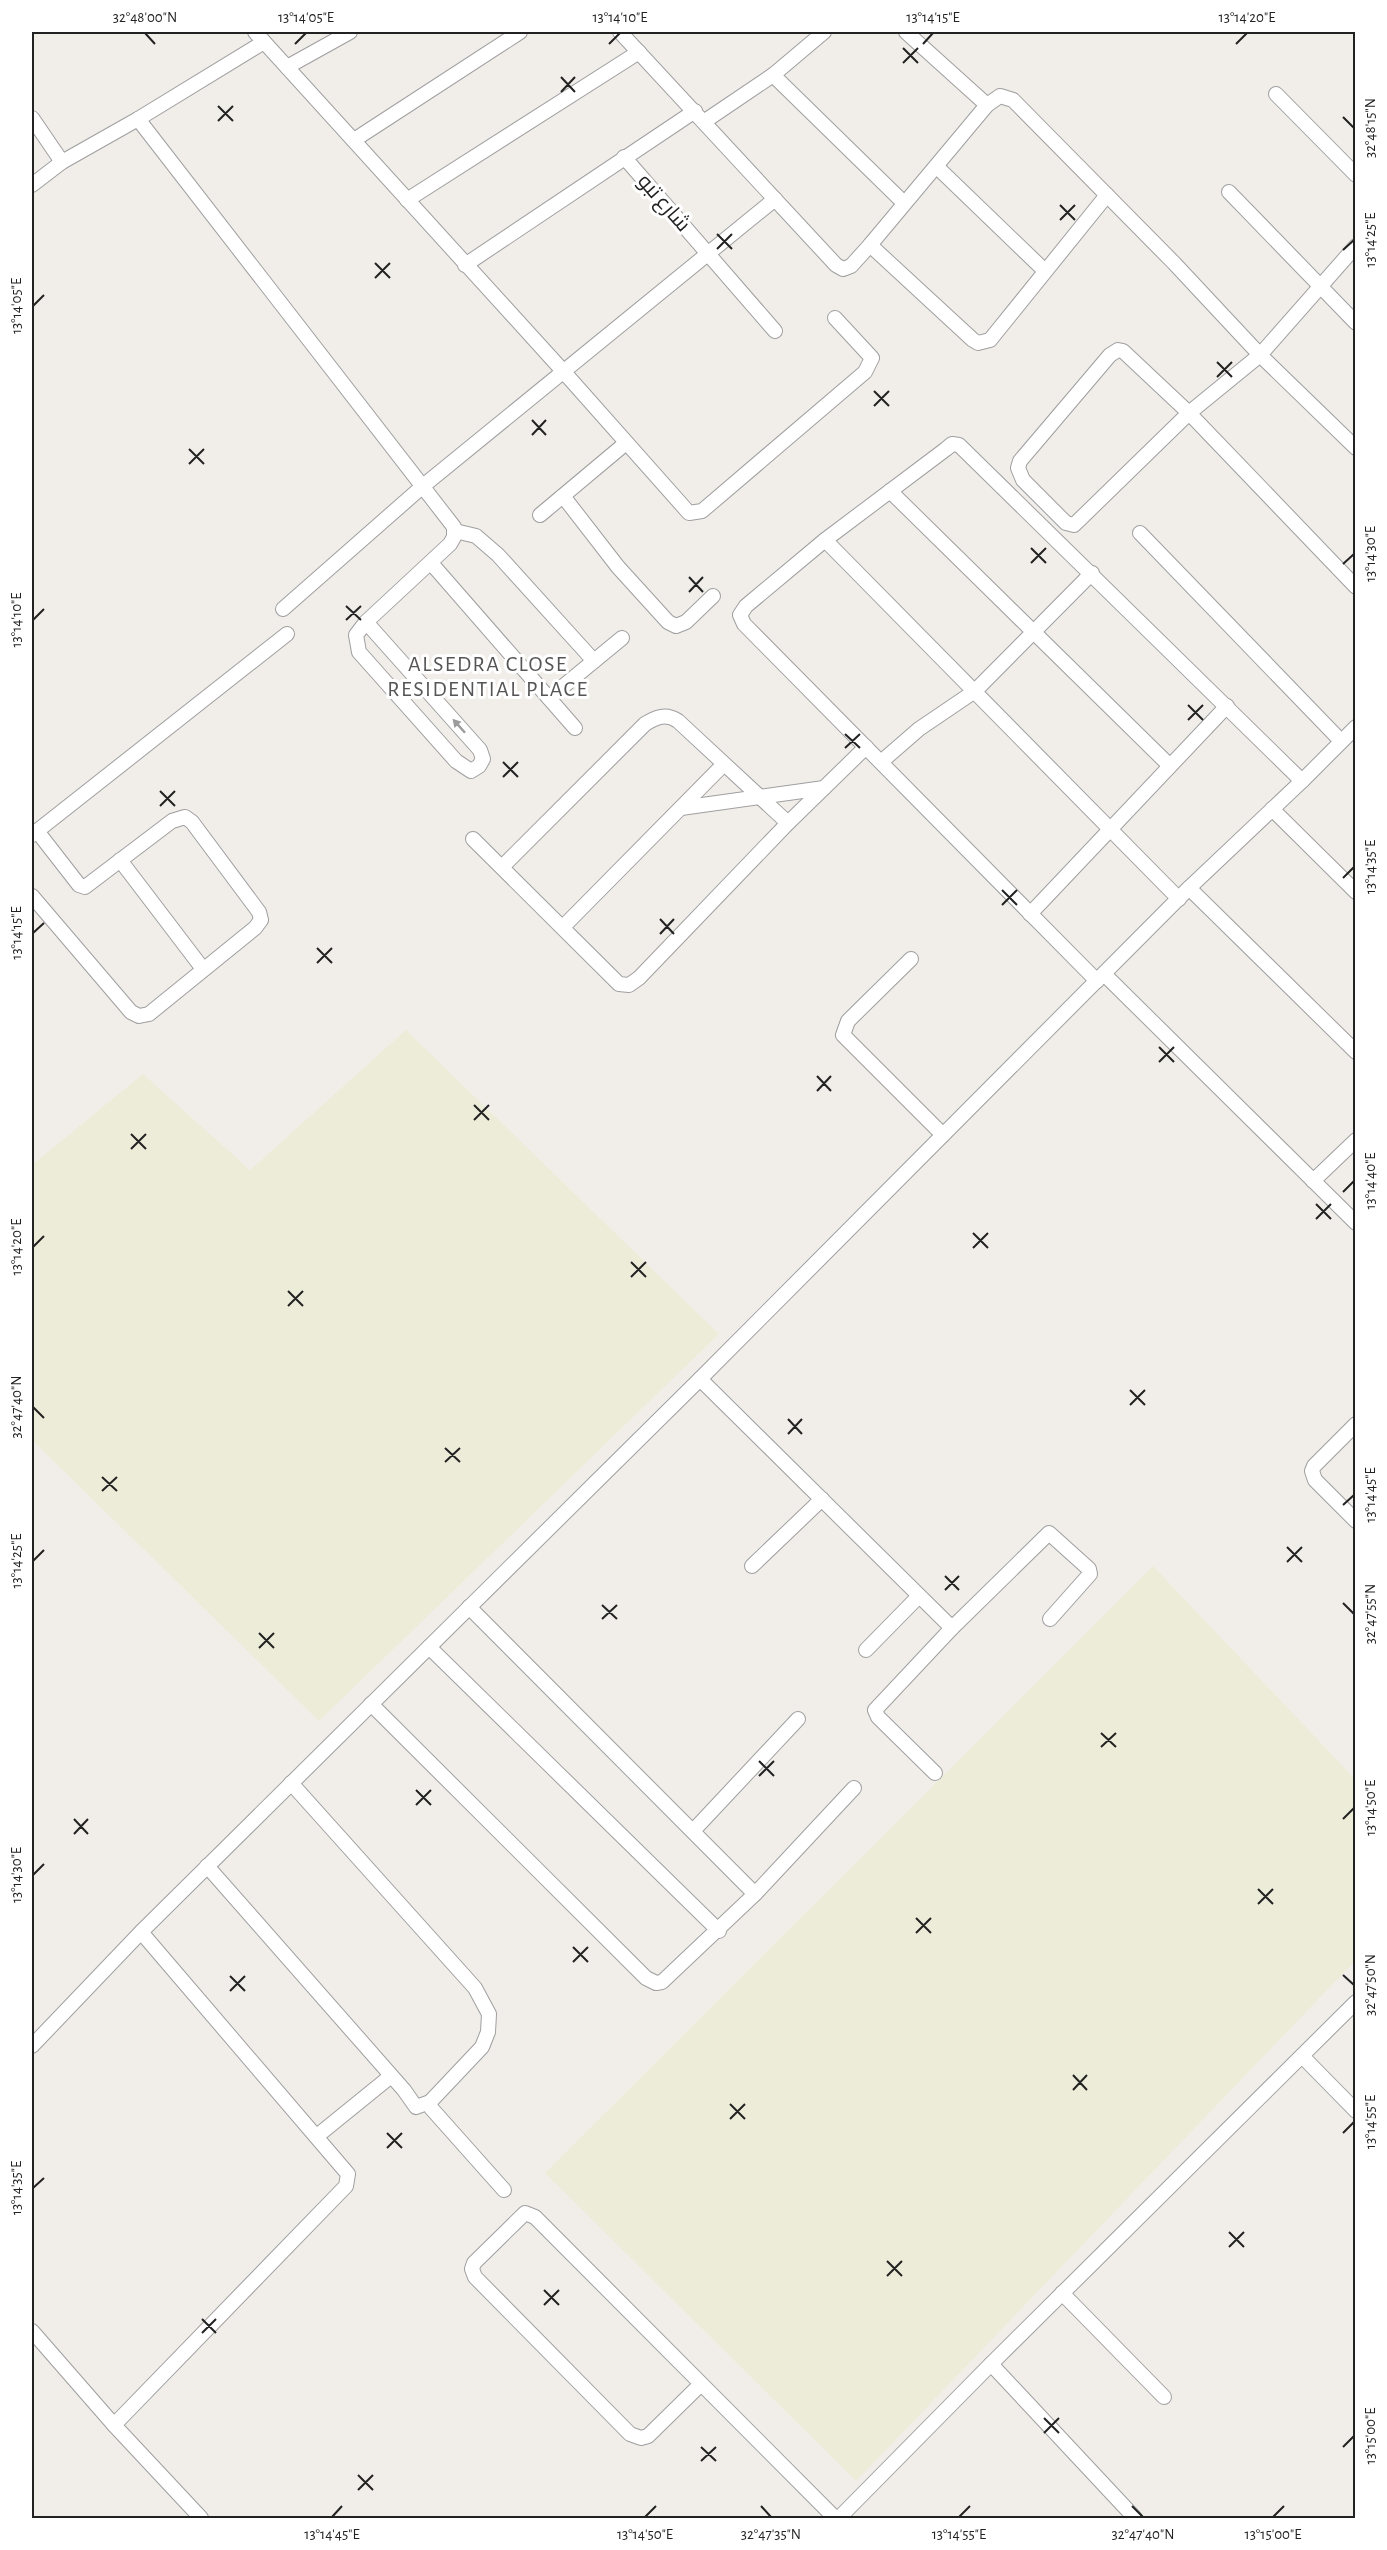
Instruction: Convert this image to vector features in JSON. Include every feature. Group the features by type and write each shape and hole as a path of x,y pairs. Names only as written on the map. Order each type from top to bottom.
{"street":[{"path":"288,67 350,32"},
{"path":"354,140 520,32"},
{"path":"620,32 836,265 843,269 851,266 870,245 987,105 1000,96 1013,100 1260,355 1356,448"},
{"path":"465,265 624,157 773,75 824,32"},
{"path":"906,32 987,105"},
{"path":"32,185 62,162 138,119 260,37 563,371 684,510 695,514 702,511 865,372 871,364 872,358 835,318"},
{"path":"407,200 639,52"},
{"path":"773,75 904,203"},
{"path":"1276,94 1356,175"},
{"path":"32,118 62,162"},
{"path":"138,119 423,486 455,531 476,536 498,555 594,661"},
{"name":"شارع تبو","path":"624,157 749,304 775,331"},
{"path":"937,167 1045,271"},
{"path":"1229,192 1356,323"},
{"path":"870,245 978,343 990,340 1107,195"},
{"path":"283,609 423,486 707,252 775,199"},
{"path":"1356,246 1260,355 1190,412 1074,525 1066,524 1019,475 1020,461 1113,351 1123,351 1190,412 1356,587"},
{"path":"540,516 626,443"},
{"path":"1302,781 959,445 952,444 825,540 746,606 740,615 744,624 1030,914 1356,1223"},
{"path":"890,491 1169,765"},
{"path":"563,496 618,567 668,622 676,626 687,622 713,596"},
{"path":"366,622 480,750 483,759 479,766 471,771 456,761 359,652 356,635 366,622 450,544 455,531"},
{"path":"1140,533 1341,741"},
{"path":"825,540 1110,827 1356,1052"},
{"path":"430,563 575,728"},
{"path":"881,762 920,729 975,691 1092,573"},
{"path":"32,896 135,1015 149,1014 255,928 261,920 259,912 192,822 182,817 172,821 87,886 80,886 34,833 287,634"},
{"path":"549,698 622,638"},
{"path":"1030,914 1227,706"},
{"path":"502,867 653,719 667,716 673,718 788,823"},
{"path":"32,2046 207,1866 700,1379 1184,894 1356,727"},
{"path":"473,839 619,984 629,985 639,978 788,823 866,747"},
{"path":"563,927 723,765"},
{"path":"681,808 824,788"},
{"path":"1272,809 1356,892"},
{"path":"120,860 203,969"},
{"path":"911,959 848,1021 843,1035 943,1135"},
{"path":"1312,1182 1356,1140"},
{"path":"700,1379 952,1628"},
{"path":"1356,1424 1314,1466 1312,1471 1315,1480 1356,1521"},
{"path":"752,1566 822,1499"},
{"path":"935,1773 878,1717 875,1710 952,1628 1049,1533 1090,1572 1090,1576 1050,1619"},
{"path":"866,1650 919,1596"},
{"path":"470,1607 755,1894"},
{"path":"429,1647 718,1931"},
{"path":"371,1704 646,1978 656,1983 662,1982 718,1931 854,1788"},
{"path":"693,1831 798,1719"},
{"path":"207,1866 392,2076 416,2107 430,2102 482,2047 488,2032 489,2014 475,1988 291,1783"},
{"path":"114,2425 346,2186 348,2174 141,1932"},
{"path":"700,2385 648,2436 641,2438 630,2434 475,2277 474,2263 525,2213 530,2213 700,2385 837,2518 1356,2002"},
{"path":"1302,2056 1356,2111"},
{"path":"316,2136 392,2076"},
{"path":"430,2102 431,2108 504,2190"},
{"path":"1062,2294 1164,2397"},
{"path":"32,2331 114,2425 201,2518"},
{"path":"991,2364 1135,2518"}],"green space":[{"path":"406,1030 719,1334 319,1721 32,1440 32,1165 143,1074 250,1170"},
{"path":"1153,1566 1355,1779 1355,1961 856,2481 545,2173"}],"district":[{"name":"ALSEDRA CLOSE RESIDENTIAL PLACE","path":"488,676"}]}
